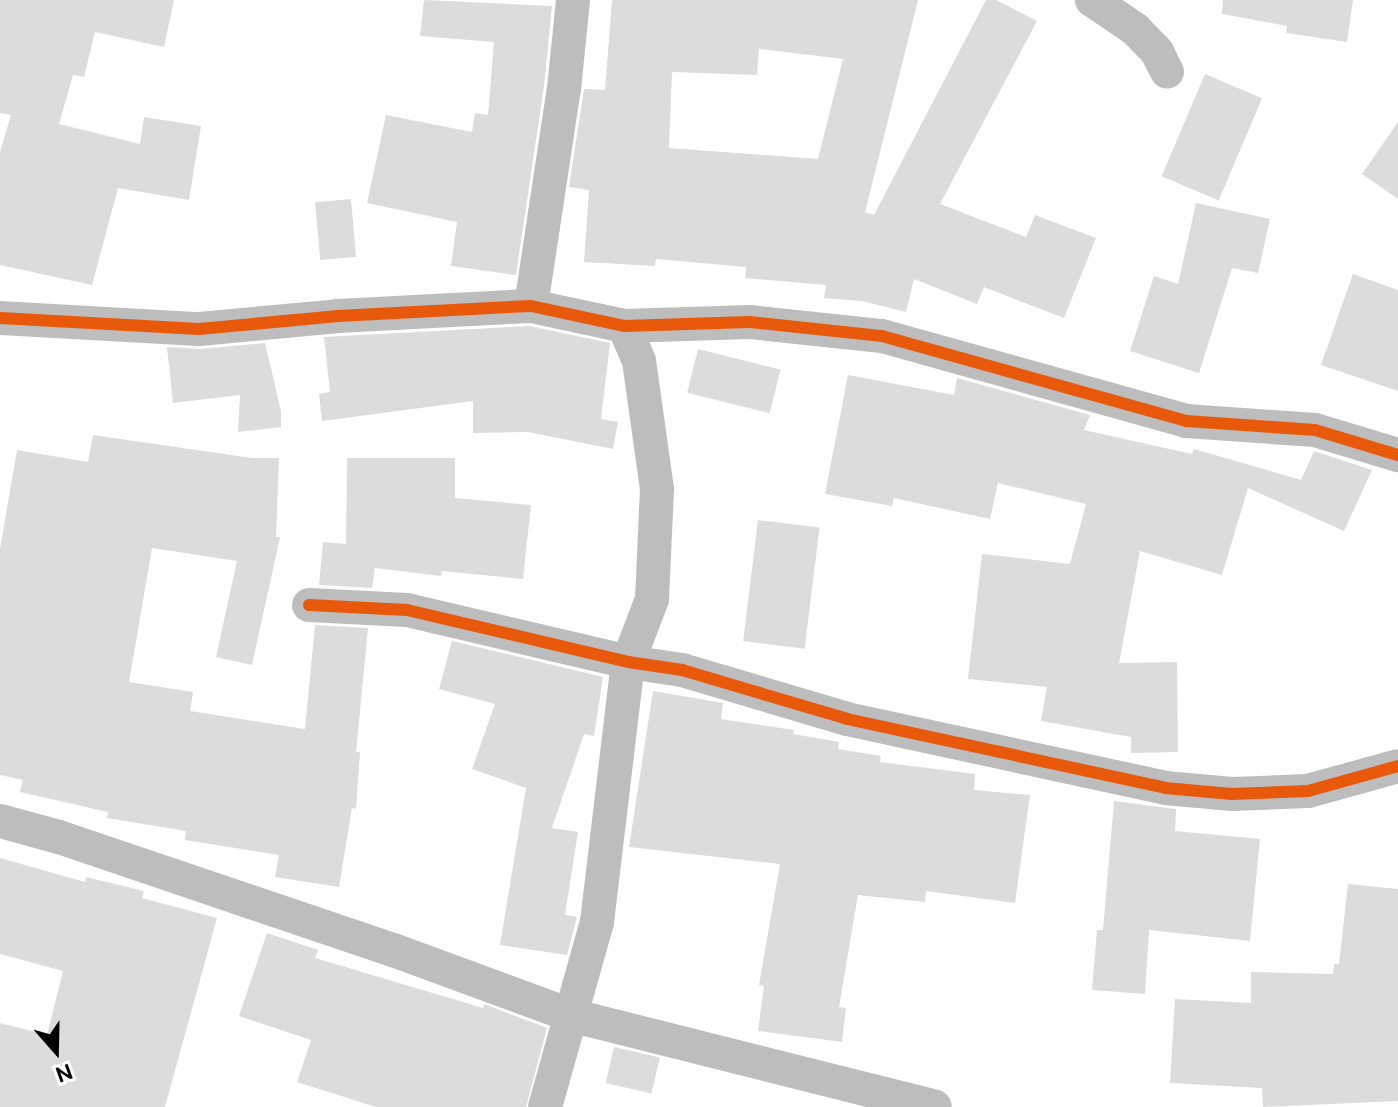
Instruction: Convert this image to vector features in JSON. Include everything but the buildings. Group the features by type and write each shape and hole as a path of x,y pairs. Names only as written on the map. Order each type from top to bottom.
{"street":[{"path":"531,306 564,89 573,0"},
{"path":"1092,0 1135,29 1157,52 1167,72"},
{"path":"0,318 199,329 338,316 531,306 624,326 750,322 882,336 1186,421 1315,430 1398,455"},
{"path":"545,1107 597,922 628,662 652,599 657,489 639,361 624,326"},
{"path":"639,361 666,326"},
{"path":"309,605 407,610 628,662 682,670 847,719 1165,788 1232,794 1308,791 1398,766"},
{"path":"0,821 59,837 382,946 570,1015 935,1107"}],"cycle path":[{"path":"0,318 199,329 338,316 531,306 624,326 750,322 882,336 1186,421 1315,430 1398,455"},
{"path":"309,605 407,610 628,662 682,670 847,719 1165,788 1232,794 1308,791 1398,766"}]}
